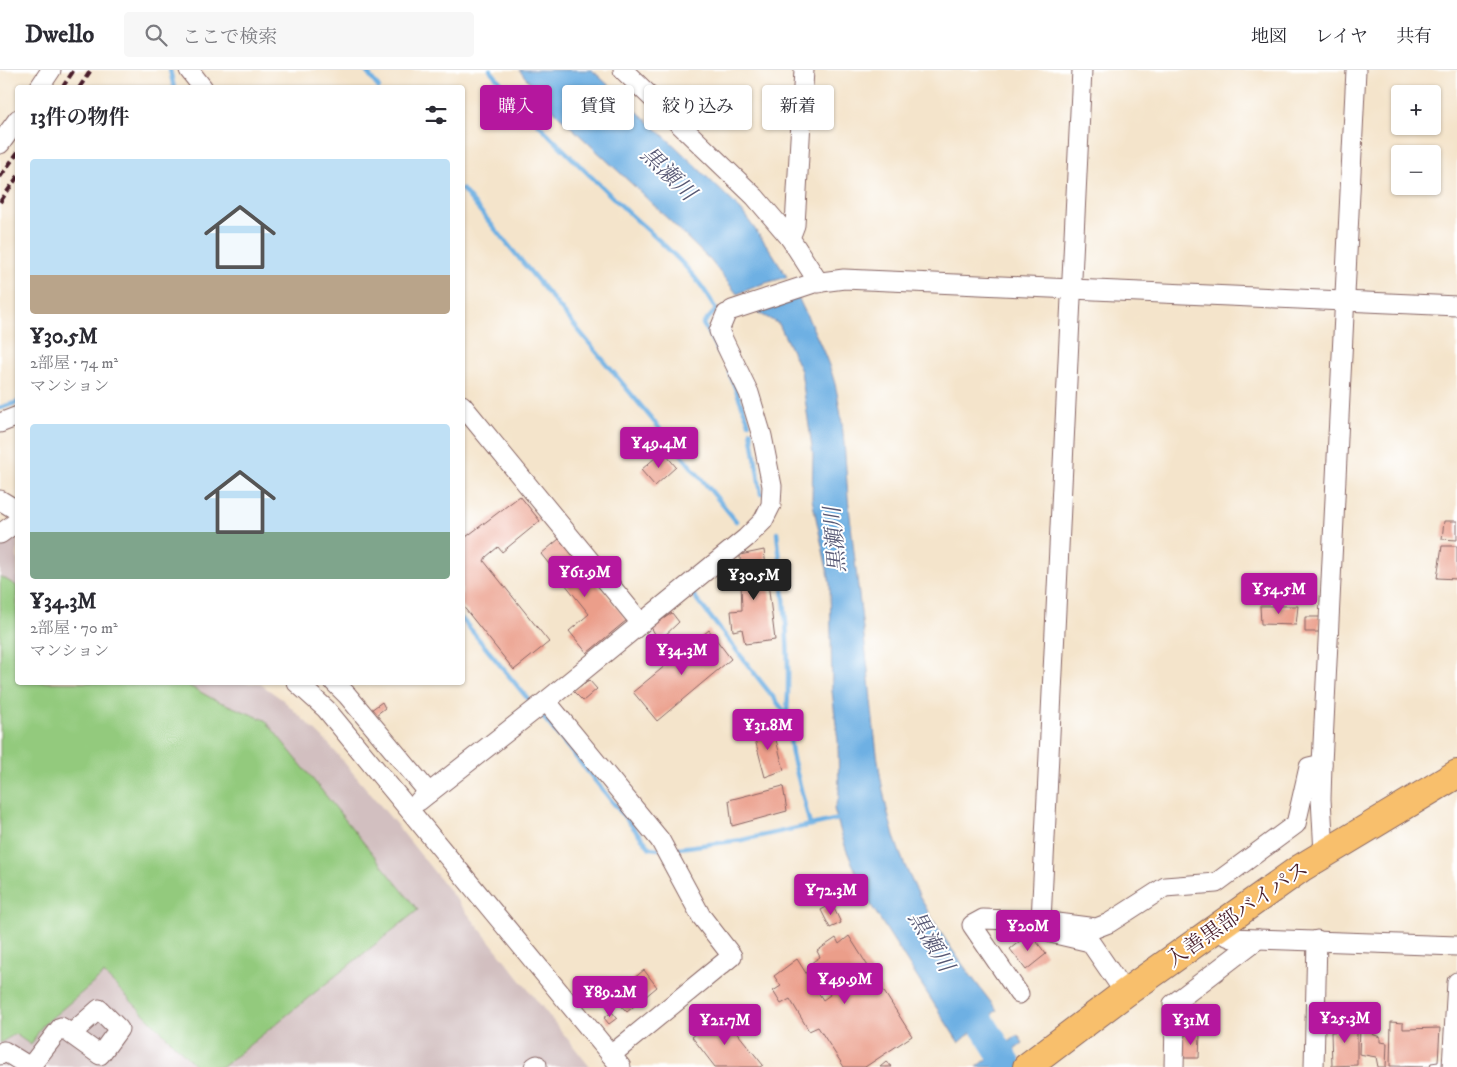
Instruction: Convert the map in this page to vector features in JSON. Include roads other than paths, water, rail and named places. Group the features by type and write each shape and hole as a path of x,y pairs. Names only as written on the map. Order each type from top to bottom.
{"highway":[{"name":"入善黒部バイパス","path":"1036,1060 1125,993 1324,853 1457,774"}],"street":[{"path":"41,85 51,70"},
{"path":"189,70 201,85"},
{"path":"623,70 756,197 790,238 816,283"},
{"path":"790,238 795,225 804,70"},
{"path":"1082,70 1041,921 1051,933 1090,942 1125,993"},
{"path":"1324,853 1321,799 1322,764 1356,70"},
{"path":"0,144 15,123"},
{"path":"408,808 546,700 746,538 763,521 771,505 772,486 762,436 749,393 719,331 729,312 816,283 844,279 1457,306"},
{"path":"465,409 641,623"},
{"path":"0,423 15,417"},
{"path":"0,500 15,509"},
{"path":"0,534 15,522"},
{"path":"299,685 326,709 616,1061 732,956 701,916 660,840 546,700"},
{"path":"337,685 429,793"},
{"path":"1019,994 972,925 983,919 1041,921 1096,928 1109,923 1165,887 1216,883 1296,824 1309,767 1322,764"},
{"path":"1213,930 1232,938 1457,946"},
{"path":"1174,1067 1175,1023 1173,1004 1258,939"},
{"path":"1314,1067 1317,940"},
{"path":"1452,1067 1457,982"},
{"path":"0,1055 4,1050 30,1067 61,1027 71,1034"}],"water":[{"path":"519,70 592,70 608,85 562,85 562,119 552,108 552,85 532,85"},
{"path":"634,109 644,118 644,130 657,130 741,210 787,277 737,294 711,261 574,130 634,130"},
{"path":"798,297 828,363 838,398 875,735 881,779 890,821 905,865 927,909 953,951 997,1010 959,1043 869,902 846,849 834,809 839,797 838,741 832,691 830,583 812,499 813,454 801,371 779,324 755,311"},
{"path":"1018,1035 1023,1043 993,1067 977,1067"}],"waterway":[{"path":"170,70 173,85"},
{"path":"365,70 377,85"},
{"path":"490,70 557,143 664,245 699,283 716,310 703,324 721,356"},
{"path":"465,193 736,521"},
{"path":"729,372 749,423"},
{"path":"0,408 15,403"},
{"path":"751,431 761,494"},
{"path":"777,533 787,647 787,715"},
{"path":"691,592 787,715 792,754 810,825"},
{"path":"465,623 533,705"},
{"path":"540,713 650,848 658,849"},
{"path":"671,849 742,840 843,818"},
{"name":"黒瀬川","path":"962,992 1009,1067"}],"railway":[{"path":"64,85 74,70"},
{"path":"81,85 91,70"},
{"path":"0,177 15,156"},
{"path":"0,202 15,180"}]}
